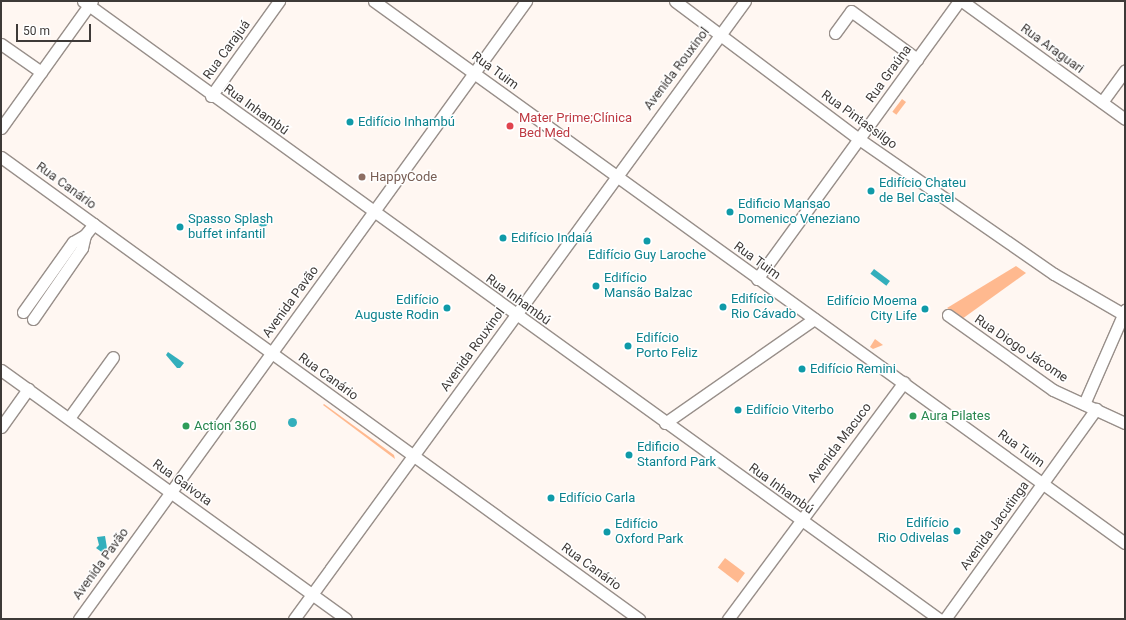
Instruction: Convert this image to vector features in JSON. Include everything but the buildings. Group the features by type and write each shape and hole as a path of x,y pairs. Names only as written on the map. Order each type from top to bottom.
{"street":[{"name":"Rua Carajuá","path":"212,96 279,1"},
{"name":"Rua Tuim","path":"374,1 757,279 904,382 1125,543"},
{"name":"Avenida Pavão","path":"79,619 526,1"},
{"name":"Rua Pintassilgo","path":"675,1 721,34 859,139 1030,258 1124,312"},
{"name":"Avenida Rouxinol","path":"294,619 744,1"},
{"name":"Rua Graúna","path":"757,279 960,1"},
{"name":"Rua Araguari","path":"960,1 1125,119"},
{"name":"Rua Inhambú","path":"88,3 212,96 373,213 939,619"},
{"path":"1,128 88,3"},
{"path":"835,33 851,11 917,59"},
{"path":"1,44 41,72"},
{"path":"1102,102 1125,70"},
{"name":"Rua Canário","path":"1,157 639,619"},
{"path":"23,312 73,242 85,235 94,224"},
{"path":"33,319 82,248 85,235"},
{"path":"1084,404 1124,312"},
{"name":"Rua Diogo Jácome","path":"948,315 1024,372 1053,390 1125,423"},
{"path":"665,423 814,319"},
{"path":"69,418 113,357"},
{"name":"Rua Gaivota","path":"1,370 346,619"},
{"name":"Avenida Macuco","path":"728,619 904,382"},
{"path":"1,427 28,389"},
{"name":"Avenida Jacutinga","path":"945,619 1096,409"}],"shaded area":[{"path":"902,99 906,102 896,115 892,112"},
{"path":"1016,266 1026,273 962,319 947,308"},
{"path":"875,339 883,345 873,349 870,347"},
{"path":"324,404 394,455 395,459 323,405"},
{"path":"725,558 745,573 738,583 718,568"}],"water":[{"path":"263,217 268,222 263,227 258,222"},
{"path":"874,269 890,281 886,286 870,274"},
{"path":"168,352 184,363 180,368 177,368 166,355"},
{"path":"292,417 297,422 292,427 287,422"},
{"path":"105,536 107,548 103,553 96,548 99,545 97,537"}],"place":[{"name":"Edifício Inhambú","path":"350,122"},
{"name":"Mater Prime;Clínica Bed Med","path":"510,126"},
{"name":"HappyCode","path":"362,177"},
{"name":"Edifício Chateu de Bel Castel","path":"871,191"},
{"name":"Edificio Mansao Domenico Veneziano","path":"730,212"},
{"name":"Spasso Splash buffet infantil","path":"180,227"},
{"name":"Edifício Indaiá","path":"503,238"},
{"name":"Edifício Guy Laroche","path":"647,241"},
{"name":"Edifício Mansão Balzac","path":"596,286"},
{"name":"Edifício Rio Cávado","path":"723,307"},
{"name":"Edifício Auguste Rodin","path":"447,308"},
{"name":"Edifício Moema City Life","path":"925,309"},
{"name":"Edifício Porto Feliz","path":"628,346"},
{"name":"Edifício Remini","path":"802,369"},
{"name":"Edifício Viterbo","path":"738,410"},
{"name":"Aura Pilates","path":"913,416"},
{"name":"Action 360","path":"186,426"},
{"name":"Edificio Stanford Park","path":"629,455"},
{"name":"Edifício Carla","path":"551,498"},
{"name":"Edifício Rio Odivelas","path":"957,531"},
{"name":"Edifício Oxford Park","path":"607,532"}]}
